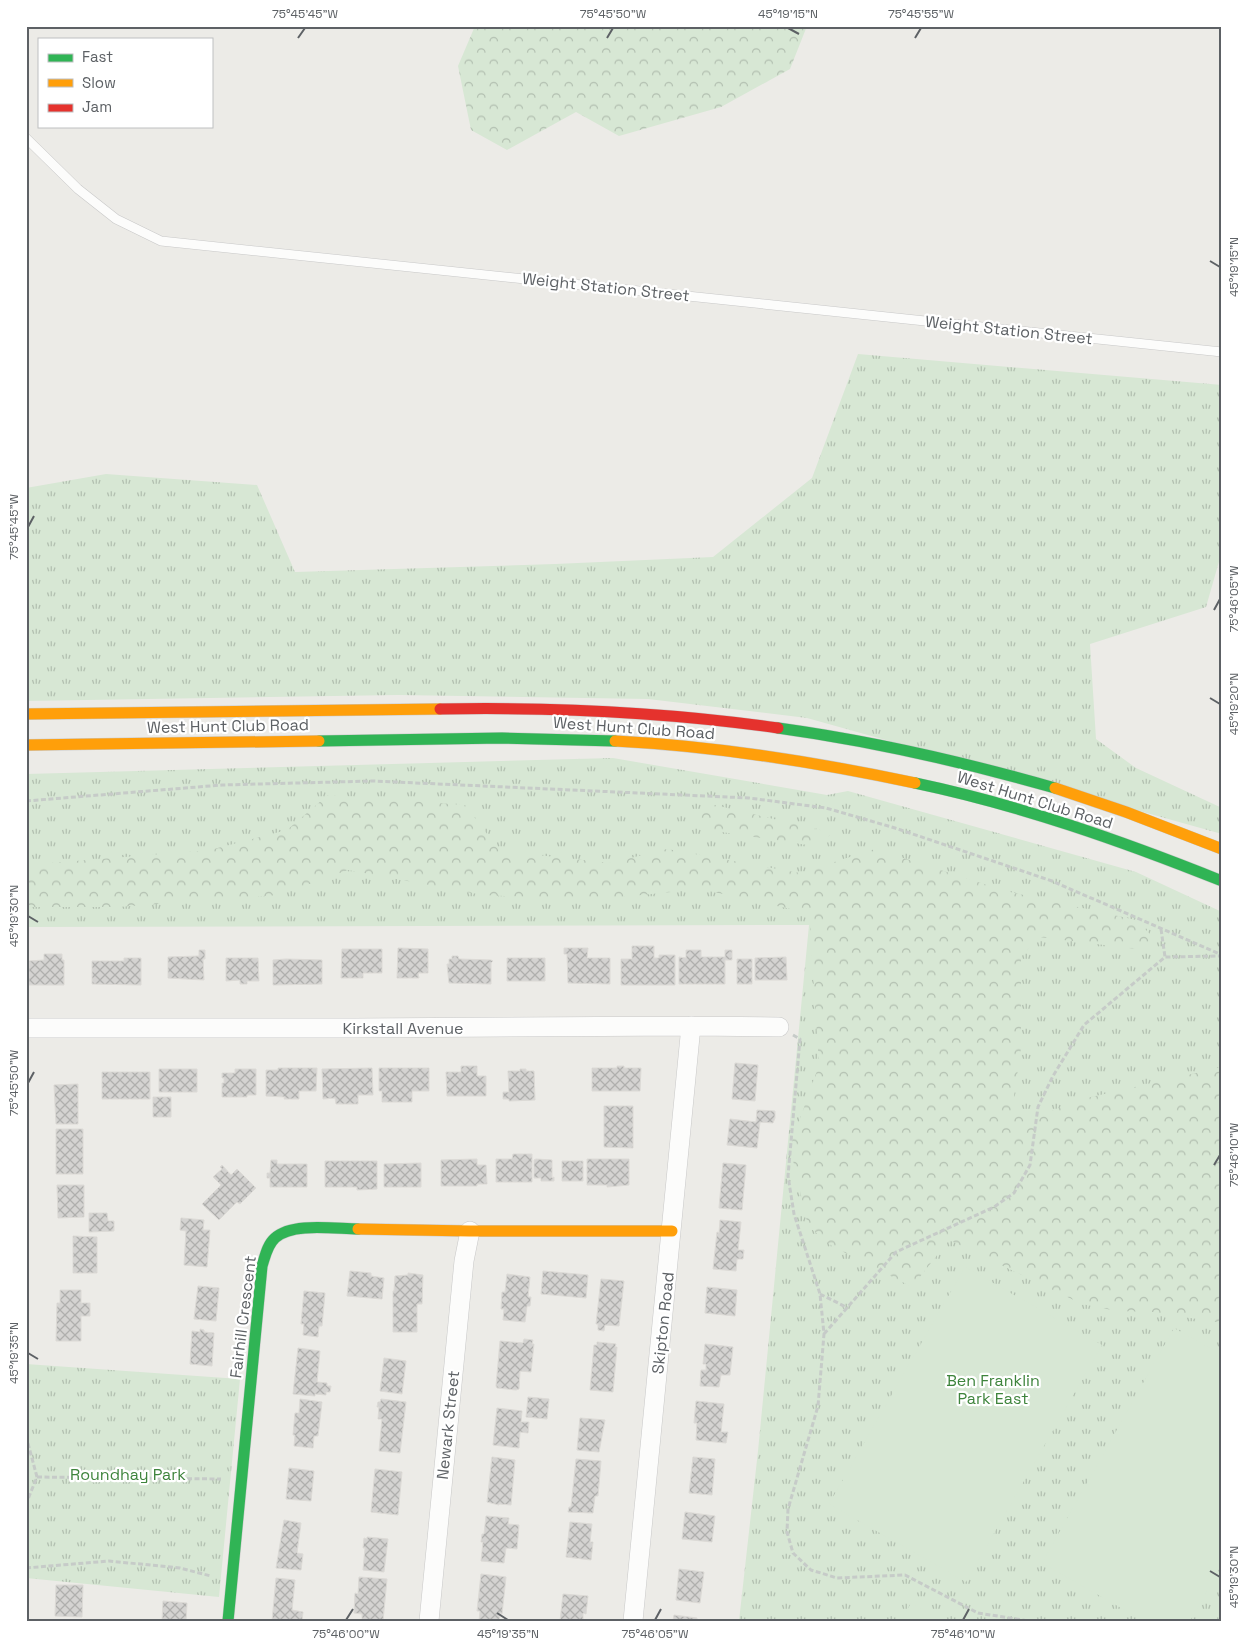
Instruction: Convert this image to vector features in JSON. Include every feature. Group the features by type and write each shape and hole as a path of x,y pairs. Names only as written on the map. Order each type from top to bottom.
{"main road":[{"name":"West Hunt Club Road","path":"26,714 506,708 594,710 689,716 791,729 842,738 1010,775 1112,807 1222,849"},
{"name":"West Hunt Club Road","path":"26,745 531,738 623,741 722,750 828,766 968,796 1064,823 1222,881"},
{"name":"Fairhill Crescent","path":"228,1621 262,1266 269,1245 282,1232 304,1228 470,1231 672,1231"}],"street":[{"name":"Skipton Road","path":"633,1621 691,1026"},
{"name":"Kirkstall Avenue","path":"26,1028 779,1027"},
{"name":"Newark Street","path":"429,1621 464,1261 470,1231"}],"lane":[{"name":"Weight Station Street","path":"26,138 78,189 116,219 161,240 1222,352"}],"path":[{"path":"26,801 222,785 373,781 749,798 826,808 895,828 1052,881 1222,956"},
{"path":"1161,929 1165,958"},
{"path":"824,1334 896,1252 994,1207 1014,1192 1030,1165 1038,1107 1053,1076 1084,1026 1165,958 1222,956"},
{"path":"779,1027 800,1039 788,1176 794,1214 820,1294 824,1334 818,1406 788,1508 786,1532 793,1553 811,1570 837,1578 905,1576 978,1613 1029,1621"},
{"path":"820,1294 848,1308"},
{"path":"26,1436 37,1477 26,1504"},
{"path":"37,1477 242,1479"},
{"path":"26,1568 110,1561 180,1568 232,1581"}],"green space":[{"path":"475,26 807,26 790,69 721,107 619,136 576,112 507,150 471,130 458,66"},
{"path":"858,354 1222,385 1222,551 1206,607 1090,644 1096,739 1136,768 1222,808 1222,834 807,718 648,699 398,695 26,701 26,488 106,474 257,485 295,572 713,557 812,478"},
{"name":"Ben Franklin Park East","path":"613,758 827,795 848,791 1136,872 1222,912 1222,1621 739,1621 758,1451 809,925 26,927 26,774"},
{"path":"328,795 465,805 500,851 610,863 667,849 800,873 875,849 1006,891 1136,920 1152,936 1145,950 1039,937 1021,957 1021,1048 1013,1103 1037,1117 1078,1100 1222,1067 1222,1323 1153,1312 1117,1311 1082,1304 949,1240 912,1287 832,1246 808,1226 790,1147 819,1065 809,913 700,889 593,900 483,895 348,870 279,895 118,907 26,907 26,865 210,850 287,830"},
{"path":"715,805 833,833 814,846 702,829 690,816"},
{"path":"965,1267 1102,1345 966,1582 829,1504"},
{"path":"1174,1328 1222,1355 1222,1564 1190,1621 1144,1621 1042,1563"},
{"name":"Roundhay Park","path":"26,1364 240,1379 219,1597 26,1578"},
{"path":"911,1603 941,1621 901,1621"}],"building":[{"path":"632,946 654,946 654,958 659,958 659,955 675,955 675,985 621,985 621,959 632,959"},
{"path":"398,948 428,949 428,973 418,973 419,978 397,978"},
{"path":"564,948 588,948 587,958 610,958 610,984 568,983 567,954 564,954"},
{"path":"342,949 382,949 382,973 363,973 363,978 341,978"},
{"path":"199,950 205,950 205,959 203,959 204,980 168,978 168,957 199,956"},
{"path":"686,950 701,950 701,957 725,957 725,950 732,950 732,960 725,960 725,984 679,984 679,957 686,958"},
{"path":"44,954 62,954 62,960 64,960 64,985 29,985 29,961 44,960"},
{"path":"452,956 458,956 459,959 493,961 491,963 491,984 449,983 447,964 449,964 449,959 452,959"},
{"path":"786,957 787,980 755,980 755,958"},
{"path":"124,958 141,958 141,985 92,984 92,961 124,961"},
{"path":"226,958 258,958 259,981 247,981 247,984 240,984 240,980 226,981"},
{"path":"507,958 545,958 545,981 507,981"},
{"path":"737,959 752,959 752,984 737,984"},
{"path":"273,960 322,960 322,984 273,985"},
{"path":"735,1063 758,1065 755,1101 732,1099"},
{"path":"461,1066 477,1066 477,1076 486,1076 486,1096 447,1096 446,1072 461,1072"},
{"path":"617,1066 641,1068 640,1091 592,1091 592,1068 617,1068"},
{"path":"278,1068 317,1068 316,1091 299,1091 299,1099 266,1096 266,1070 278,1070"},
{"path":"372,1068 373,1095 358,1095 358,1104 336,1104 335,1098 323,1099 322,1069"},
{"path":"379,1068 429,1068 429,1091 412,1091 412,1102 382,1102 382,1091 379,1091"},
{"path":"159,1069 197,1069 197,1092 159,1092"},
{"path":"235,1069 256,1069 256,1095 222,1097 224,1078 222,1078 222,1073 235,1073"},
{"path":"520,1069 534,1071 535,1100 509,1101 509,1099 503,1099 503,1092 509,1092 508,1071 520,1071"},
{"path":"102,1072 150,1072 150,1099 102,1099"},
{"path":"78,1084 78,1124 56,1124 54,1085"},
{"path":"153,1097 171,1097 171,1117 153,1117"},
{"path":"604,1106 633,1106 633,1148 604,1147"},
{"path":"757,1110 775,1111 775,1118 773,1123 760,1122 757,1148 727,1145 730,1119 756,1122"},
{"path":"56,1129 83,1129 83,1174 56,1174"},
{"path":"513,1154 532,1154 532,1182 496,1182 496,1159 512,1159"},
{"path":"477,1159 477,1165 486,1165 487,1184 477,1184 477,1186 441,1186 441,1160"},
{"path":"587,1159 629,1159 629,1185 607,1187 607,1185 587,1185"},
{"path":"271,1160 277,1160 277,1164 307,1164 307,1187 270,1187 270,1178 267,1178 267,1173 270,1173"},
{"path":"534,1160 552,1160 552,1178 554,1177 554,1181 541,1181 541,1178 534,1178"},
{"path":"325,1161 377,1161 377,1189 357,1190 357,1187 325,1187"},
{"path":"562,1161 583,1161 583,1181 562,1181"},
{"path":"421,1163 421,1187 384,1187 384,1164"},
{"path":"723,1163 746,1165 742,1210 719,1208"},
{"path":"222,1165 231,1175 237,1169 256,1188 240,1204 237,1202 219,1220 202,1204 221,1185 213,1177 222,1169 220,1167"},
{"path":"57,1185 84,1185 84,1217 58,1218"},
{"path":"89,1213 107,1213 108,1221 114,1221 114,1231 89,1232"},
{"path":"181,1218 204,1220 203,1230 210,1230 207,1267 184,1265 186,1231 180,1230"},
{"path":"720,1220 741,1222 738,1250 744,1250 743,1259 737,1259 736,1271 713,1269"},
{"path":"73,1236 97,1237 97,1273 73,1273"},
{"path":"350,1271 371,1273 371,1276 384,1278 382,1299 347,1296"},
{"path":"543,1271 588,1275 586,1298 541,1294"},
{"path":"408,1273 423,1275 422,1304 417,1304 417,1332 393,1332 395,1276 408,1275"},
{"path":"507,1274 530,1277 528,1297 531,1297 530,1306 527,1306 525,1322 503,1320 504,1309 501,1309 502,1292 505,1292"},
{"path":"601,1279 624,1281 619,1326 605,1325 604,1331 598,1330 598,1324 596,1324"},
{"path":"198,1286 219,1288 216,1321 194,1319"},
{"path":"707,1287 737,1290 735,1316 705,1313"},
{"path":"60,1290 81,1290 81,1303 90,1303 90,1316 81,1316 81,1341 56,1341 57,1303 60,1303"},
{"path":"304,1291 325,1293 322,1326 319,1326 318,1337 303,1335 304,1324 301,1324"},
{"path":"200,1329 204,1330 204,1332 214,1333 212,1366 190,1364 192,1331 200,1332"},
{"path":"524,1339 533,1340 532,1344 534,1344 531,1372 520,1371 519,1389 497,1388 500,1341 523,1343"},
{"path":"597,1342 616,1344 615,1347 617,1347 613,1392 590,1390 594,1345 597,1345"},
{"path":"705,1344 733,1347 730,1375 721,1375 719,1387 700,1386 701,1370 706,1370 706,1364 703,1364"},
{"path":"298,1348 320,1351 317,1382 327,1383 327,1386 331,1386 330,1392 326,1392 326,1395 293,1394"},
{"path":"384,1358 406,1361 402,1394 380,1391"},
{"path":"528,1397 549,1399 547,1419 526,1417"},
{"path":"300,1399 322,1402 318,1436 314,1436 313,1448 294,1446 295,1413 299,1413"},
{"path":"381,1399 406,1402 400,1453 379,1451 382,1419 378,1419 379,1407 377,1407"},
{"path":"696,1401 724,1404 721,1432 728,1432 726,1443 696,1440 697,1423 694,1423"},
{"path":"497,1408 522,1411 521,1422 529,1422 528,1433 520,1432 519,1448 493,1445"},
{"path":"580,1418 605,1420 599,1452 577,1450"},
{"path":"492,1457 515,1460 511,1505 487,1502"},
{"path":"693,1457 715,1459 712,1495 689,1493"},
{"path":"576,1459 601,1461 598,1496 595,1496 593,1513 568,1512 569,1507 571,1507"},
{"path":"289,1468 314,1471 311,1501 286,1499"},
{"path":"375,1469 402,1472 398,1515 371,1512"},
{"path":"685,1512 715,1516 712,1542 682,1539"},
{"path":"486,1516 509,1518 508,1524 519,1525 517,1549 506,1548 504,1563 481,1561 483,1542 481,1542"},
{"path":"284,1520 301,1523 297,1553 303,1554 301,1570 276,1568"},
{"path":"570,1522 592,1524 591,1560 566,1557"},
{"path":"367,1537 388,1539 384,1572 363,1570 364,1538 367,1539"},
{"path":"679,1569 704,1572 700,1603 676,1600"},
{"path":"481,1574 506,1577 502,1614 500,1614 499,1621 479,1621 480,1611 477,1611"},
{"path":"359,1577 387,1579 383,1621 362,1621 362,1614 354,1613 355,1593 358,1594"},
{"path":"276,1578 295,1580 292,1610 303,1612 302,1621 272,1621"},
{"path":"56,1585 83,1585 82,1617 55,1616"},
{"path":"563,1594 588,1596 586,1614 583,1613 583,1621 560,1621"},
{"path":"163,1601 187,1603 186,1621 162,1621"},
{"path":"674,1615 697,1618 697,1621 673,1621"}],"traffic: fast":[{"path":"778,728 918,753 987,769 1055,788"},
{"path":"319,741 502,738 615,741"},
{"path":"915,783 993,802 1070,825 1222,881"},
{"path":"228,1621 262,1266 265,1255 275,1238 292,1230 303,1228 358,1229"}],"traffic: slow":[{"path":"26,714 440,709"},
{"path":"26,745 319,741"},
{"path":"615,741 653,743 766,756 841,768 915,783"},
{"path":"1055,788 1126,812 1222,849"},
{"path":"358,1229 672,1231"}],"traffic: jam":[{"path":"440,709 568,710 652,714 778,728"}]}
